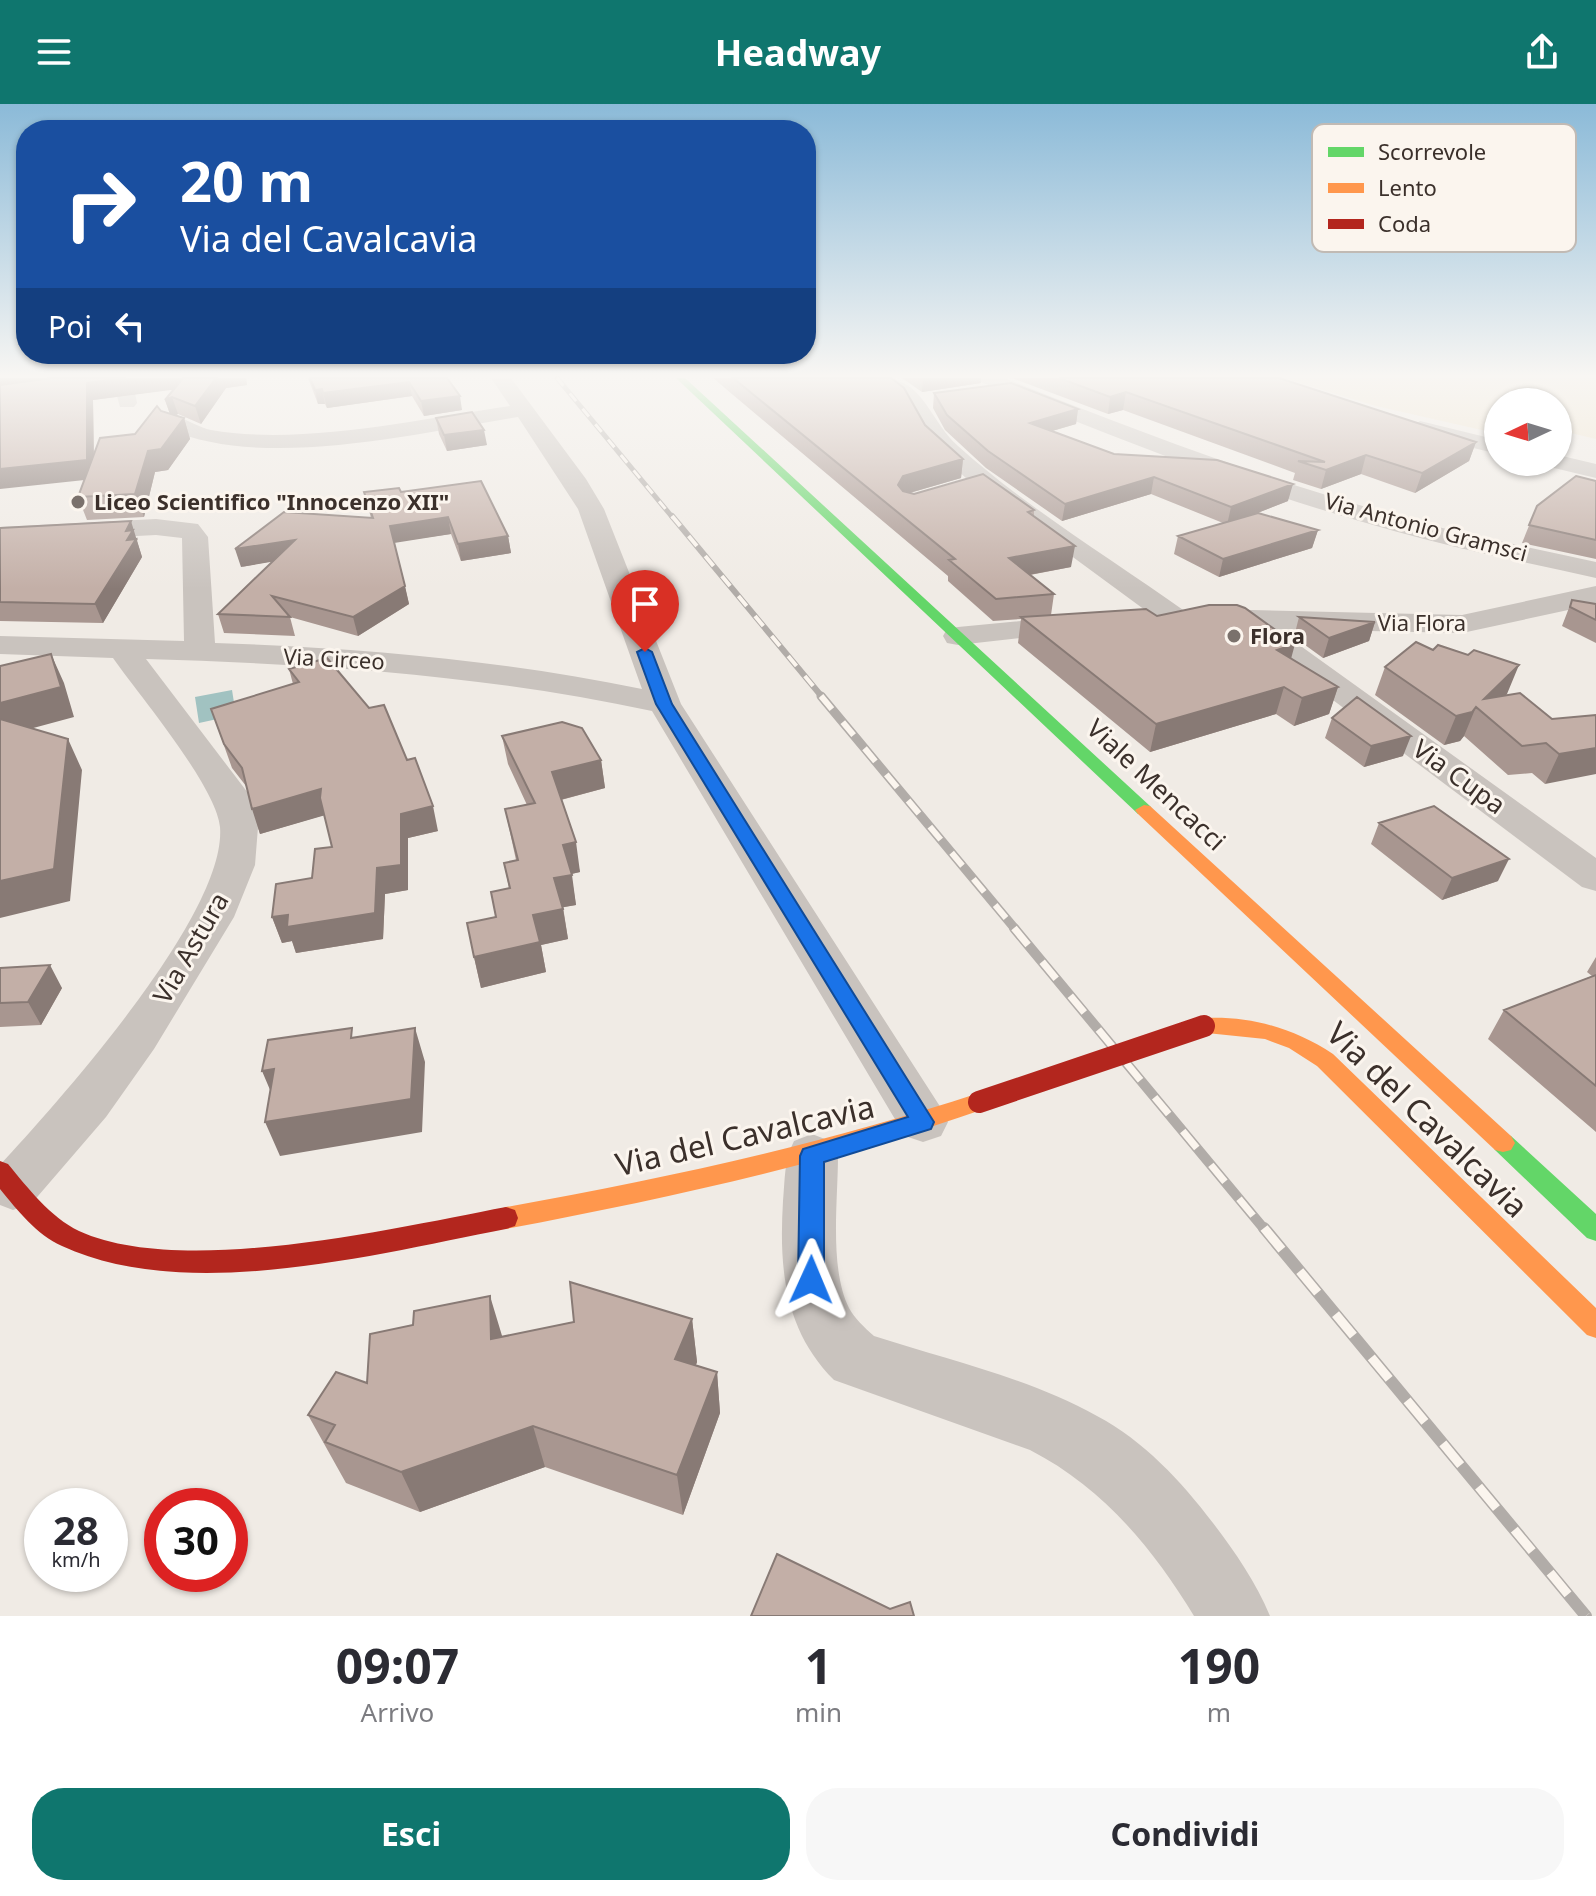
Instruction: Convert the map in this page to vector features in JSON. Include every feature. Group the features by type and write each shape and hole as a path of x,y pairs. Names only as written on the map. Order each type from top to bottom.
{"main road":[{"name":"Viale Mencacci","path":"756,449 1596,1230"},
{"name":"Via del Cavalcavia","path":"6,1179 56,1232 88,1247 131,1257 234,1258 393,1239 699,1181 812,1156 923,1122 1204,1026 1256,1025 1284,1033 1313,1049 1596,1326"}],"street":[{"path":"552,449 591,509 664,704 923,1122"},
{"path":"948,449 984,482 1175,618"},
{"name":"Via Antonio Gramsci","path":"1166,449 1305,496 1403,525 1596,570"},
{"path":"1572,465 1596,471"},
{"path":"956,491 984,482"},
{"path":"0,535 185,528 195,537 200,653"},
{"name":"Via Flora","path":"958,636 1175,618 1462,624 1596,595"},
{"name":"Via Cupa","path":"1244,619 1596,878"},
{"name":"Via Circeo","path":"0,645 200,653 477,670 587,686 664,704"},
{"name":"Via Astura","path":"6,1179 71,1124 132,1046 213,917 235,865 239,827 229,793 122,649"},
{"path":"812,1156 811,1280 817,1309 837,1345 855,1359 1045,1423 1099,1453 1126,1475 1167,1517 1234,1616"}],"water":[{"path":"232,690 236,715 199,723 195,697"}],"building":[{"path":"0,449 87,449 87,460 0,469"},
{"path":"96,449 161,449 148,451 135,494 78,497"},
{"path":"820,449 951,449 963,459 903,476 898,485 903,491 914,494 983,474 1034,510 1028,512 1075,546 1009,558 1054,594 996,599 949,560 955,559"},
{"path":"985,449 1099,449 1114,454 1217,460 1293,484 1231,507 1154,477 1065,504"},
{"path":"1287,449 1465,449 1422,473 1366,455 1326,470 1298,461 1325,462"},
{"path":"1576,476 1596,481 1596,540 1529,525 1537,506"},
{"path":"481,481 508,536 458,544 448,517 390,526 405,586 353,617 272,596 290,617 218,614 295,540 235,549 284,512 373,518 364,492 399,488 401,492"},
{"path":"1258,513 1318,530 1223,559 1178,536"},
{"path":"131,521 126,531 133,530 127,540 136,539 95,604 0,602 0,528"},
{"path":"1572,600 1596,604 1596,620 1570,607"},
{"path":"1209,605 1245,608 1295,644 1277,650 1338,687 1302,698 1284,687 1156,724 1021,617 1146,609 1157,616"},
{"path":"1299,617 1375,622 1329,638"},
{"path":"1416,642 1433,650 1438,645 1468,655 1474,650 1519,665 1484,699 1520,693 1552,719 1596,715 1596,748 1559,754 1546,743 1522,746 1476,707 1472,712 1456,716 1385,667"},
{"path":"51,654 61,687 0,703 0,666"},
{"path":"327,658 369,708 384,705 407,760 415,758 433,806 401,814 401,865 377,868 375,913 287,927 288,915 272,917 276,884 312,878 315,849 332,847 320,798 321,789 252,809 242,768 224,744 211,709 299,682 289,669"},
{"path":"1357,697 1411,736 1371,746 1332,718"},
{"path":"0,719 68,739 54,869 0,881"},
{"path":"562,722 582,728 601,760 552,772 576,842 563,845 572,875 554,878 563,909 533,915 540,942 474,957 467,923 496,917 491,892 510,888 504,863 518,860 505,809 535,803 502,736"},
{"path":"1434,806 1509,859 1452,878 1379,823"},
{"path":"50,965 28,1002 0,1003 0,968"},
{"path":"1596,975 1596,1086 1504,1010"},
{"path":"352,1028 351,1038 415,1028 411,1099 265,1122 274,1069 262,1071 268,1040"},
{"path":"570,1282 692,1319 675,1359 717,1372 677,1475 533,1426 401,1472 325,1442 335,1425 308,1415 336,1372 367,1383 370,1334 413,1325 414,1311 490,1296 491,1339 574,1322"},
{"path":"777,1554 890,1609 910,1602 914,1616 751,1616"}],"railway":[{"path":"615,449 673,518"},
{"path":"672,516 823,698"},
{"path":"821,696 1016,930"},
{"path":"1014,928 1265,1230"},
{"path":"1264,1228 1586,1616"}],"traffic: fast":[{"path":"756,449 1144,810"},
{"path":"1503,1143 1596,1230"}],"traffic: slow":[{"path":"1144,810 1503,1143"},
{"path":"1204,1026 1237,1026 1268,1031 1297,1043 1325,1060 1596,1326"},
{"path":"506,1218 745,1170 863,1140 979,1102"}],"traffic: jam":[{"path":"979,1102 1204,1026"},
{"path":"0,1171 40,1216 69,1238 111,1253 163,1260 221,1261 283,1256 506,1218"}],"place":[{"name":"Liceo Scientifico \"Innocenzo XII\"","path":"78,502"},
{"name":"Flora","path":"1234,636"}],"route":[{"path":"645,652 664,704 923,1122 812,1156 811,1280"}]}
